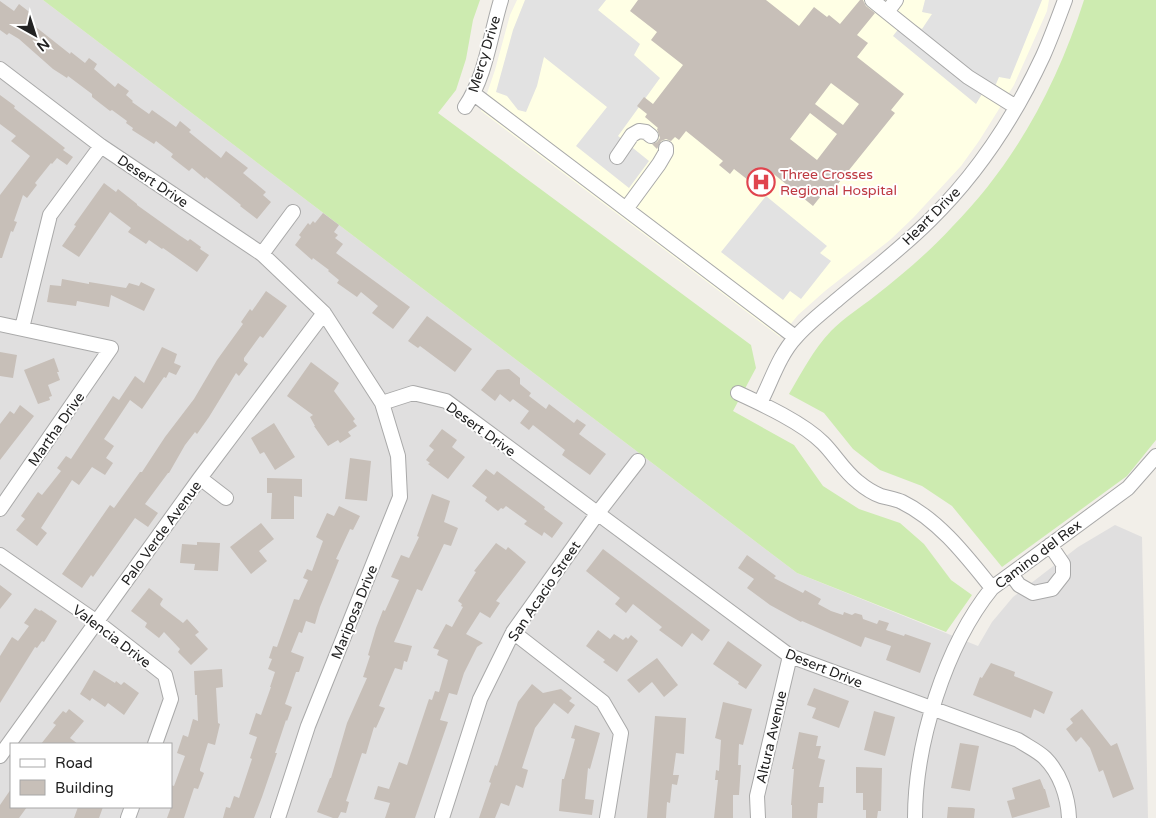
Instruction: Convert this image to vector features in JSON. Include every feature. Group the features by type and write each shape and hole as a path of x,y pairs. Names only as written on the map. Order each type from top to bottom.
{"street":[{"name":"Mercy Drive","path":"464,107 474,94 480,79 493,24 501,0"},
{"path":"872,0 968,77 1016,107"},
{"path":"887,12 896,0"},
{"name":"Heart Drive","path":"760,403 776,369 795,337 823,311 899,249 930,220 967,179 996,141 1044,55 1065,0"},
{"name":"Desert Drive","path":"0,69 101,146 262,254 324,312 382,403 412,393 446,402 790,656 1018,740 1044,757 1060,780 1068,806 1069,818"},
{"path":"474,94 795,337"},
{"path":"617,157 632,136 640,130 651,136"},
{"path":"0,324 22,328 50,215 101,146"},
{"path":"626,209 659,164 666,152 666,148"},
{"path":"262,254 293,212"},
{"name":"Palo Verde Avenue","path":"0,756 200,478 324,312"},
{"name":"Martha Drive","path":"0,509 112,348 22,328"},
{"path":"738,393 760,403 811,432 858,483 878,495 901,501 925,516 950,540 992,588"},
{"name":"Mariposa Drive","path":"278,818 308,726 400,497 398,456 382,403"},
{"name":"Camino del Rex","path":"914,818 915,793 931,709 960,635 977,607 992,588 1128,488 1156,456"},
{"name":"San Acacio Street","path":"442,818 480,699 514,632 597,514 638,461"},
{"path":"200,478 226,498"},
{"path":"1011,574 1019,584 1032,593 1052,589 1063,575 1063,564 1050,544"},
{"name":"Valencia Drive","path":"0,555 97,622 165,675 171,699 155,743"},
{"path":"514,632 603,702 622,733 607,818"},
{"name":"Altura Avenue","path":"758,818 757,796 790,656"}],"shaded area":[{"path":"0,0 43,0 797,573 978,646 992,622 1013,597 1078,547 1115,525 1142,537 1148,818 0,818"},
{"name":"Three Crosses Regional Hospital","path":"517,0 1049,0 1047,11 1014,85 961,166 890,240 825,291 798,315 780,337 481,111 495,70 510,15"},
{"path":"525,0 606,0 598,10 640,44 634,55 660,78 618,136 649,161 629,188 576,146 607,107 544,57 537,86 526,112 518,110 507,96 496,92 513,30"},
{"path":"925,0 1042,0 1010,79 999,77 990,98 982,94 976,104 893,36 906,19 922,29 932,14 922,12"},
{"path":"766,196 827,246 820,253 831,261 801,299 790,291 783,300 721,252"}],"green space":[{"path":"43,0 480,0 473,20 466,59 456,90 438,113 751,345 756,368 733,411 794,445 823,486 859,509 900,523 924,544 951,580 972,595 946,632 797,573"},
{"path":"1084,0 1156,0 1156,440 1127,476 1002,567 952,506 922,486 880,470 853,449 824,413 789,394 813,353 831,331 925,254 975,202 995,176 1032,121 1047,92 1061,62"}],"building":[{"path":"638,0 766,0 799,26 814,7 827,17 829,15 840,24 860,0 863,0 866,6 875,13 857,35 868,43 857,57 904,94 891,110 895,113 833,190 828,187 813,206 770,171 757,187 734,169 730,174 719,165 723,161 686,131 679,140 675,137 671,141 666,139 661,141 657,149 652,144 660,138 658,128 645,117 647,114 637,106 644,97 653,104 683,65 651,40 657,32 630,11","holes":["831,83 859,104 843,125 815,104","810,113 837,134 817,160 790,139"]},
{"path":"0,1 14,11 19,4 32,14 27,20 70,54 71,52 85,63 89,58 97,64 94,69 115,87 118,83 129,91 126,95 132,102 149,114 152,110 176,127 180,121 191,130 189,132 221,158 226,151 248,168 243,173 266,192 263,195 271,202 257,219 206,177 205,179 192,168 189,171 171,157 173,154 156,141 154,144 132,130 133,128 126,123 127,121 112,110 110,111 92,97 92,94 68,76 67,78 53,69 19,39 9,33 7,35 0,30"},
{"path":"0,95 65,148 63,150 73,157 67,165 57,158 35,183 37,185 27,198 23,195 14,221 17,222 13,232 11,231 2,258 0,258 0,195 30,156 11,141 16,136 0,124"},
{"path":"104,183 116,192 118,189 179,235 188,241 190,239 201,247 200,249 209,255 197,272 163,248 149,240 146,244 128,232 131,228 110,212 79,257 62,246 76,226 74,225"},
{"path":"323,213 339,225 334,232 338,235 335,238 343,244 336,253 410,307 393,329 372,313 378,306 361,292 357,297 337,283 339,280 329,270 313,258 312,260 295,245 301,237 299,235 308,223 310,225 313,221 315,223"},
{"path":"62,279 126,288 129,283 139,286 141,282 155,289 144,311 111,295 109,307 77,301 76,306 47,302 50,285 61,286"},
{"path":"266,291 287,306 263,338 260,336 244,358 244,361 248,364 239,376 236,373 209,417 197,434 195,432 185,445 169,473 145,504 158,513 148,527 135,518 93,577 91,575 82,588 62,574 110,505 114,508 140,472 142,472 165,437 194,399 217,360 243,324 241,322 250,309 252,311"},
{"path":"427,316 472,349 455,372 420,346 418,348 408,341"},
{"path":"162,347 177,354 174,363 181,366 176,375 169,372 166,378 164,377 142,409 130,400 104,439 114,446 106,458 113,463 105,475 92,467 79,485 72,480 41,528 47,533 37,546 16,530 25,519 21,516 38,492 42,495 61,471 57,468 66,456 71,459 113,396 119,400 135,376 144,383"},
{"path":"0,352 17,355 13,378 0,376"},
{"path":"54,358 60,380 48,385 52,396 49,397 50,400 38,404 24,370"},
{"path":"311,362 339,383 334,391 355,419 353,421 357,426 348,432 351,436 340,443 338,440 328,446 314,426 310,417 313,415 287,396"},
{"path":"509,369 520,378 520,384 531,393 529,396 546,409 549,404 574,423 577,419 586,425 579,434 606,454 590,475 562,455 565,450 533,425 529,430 520,423 529,411 513,399 510,402 500,394 495,401 481,390 497,370"},
{"path":"20,405 34,416 0,460 0,424 10,411 14,414"},
{"path":"274,423 295,457 275,470 264,452 260,454 251,438"},
{"path":"442,429 457,440 452,447 465,457 448,479 428,464 430,463 426,460 434,450 429,446"},
{"path":"350,458 371,461 367,501 345,499"},
{"path":"486,469 494,475 497,471 563,523 552,538 544,532 542,536 524,524 527,521 506,506 498,511 485,501 487,497 472,486"},
{"path":"267,478 302,479 302,497 294,496 294,519 271,519 272,493 267,493"},
{"path":"432,494 450,501 444,522 458,528 451,546 444,544 422,591 417,589 394,642 412,646 407,662 404,661 402,670 395,668 379,706 385,708 376,728 374,727 366,754 362,753 346,801 349,802 346,813 341,812 338,818 333,818 317,812 331,778 347,723 367,678 363,677 376,628 399,580 391,577 401,555 409,558 419,537 417,536"},
{"path":"339,506 360,516 353,530 350,529 336,559 339,560 315,624 306,621 302,633 299,632 291,652 304,657 299,672 296,672 285,704 292,707 275,753 277,753 262,797 254,818 223,818 226,807 230,808 234,796 239,798 252,759 250,758 257,737 249,734 256,713 261,715 271,687 275,672 268,669 272,659 269,658 273,646 277,647 294,599 299,600 308,580 303,578 307,569 312,571 323,541 316,537 327,513 334,516"},
{"path":"261,523 274,539 259,551 267,561 251,574 230,547"},
{"path":"197,542 220,543 218,571 194,570 195,564 180,563 182,544 197,545"},
{"path":"496,543 506,550 508,547 526,562 496,601 500,603 490,618 480,612 466,634 483,643 477,647 464,673 457,695 449,693 440,720 448,722 415,818 385,818 390,803 374,799 378,786 389,789 399,762 407,765 429,699 432,700 435,691 439,692 448,660 437,655 439,650 433,648 446,624 452,627 463,607 458,601 476,572 474,571"},
{"path":"603,549 710,630 702,641 692,633 682,647 659,630 662,627 633,604 626,613 615,604 620,598 586,571"},
{"path":"747,555 776,576 774,578 803,593 805,590 821,599 818,604 831,611 843,615 844,612 852,615 855,613 862,615 863,619 877,624 879,620 889,623 886,630 931,643 920,673 886,660 891,646 865,637 861,647 801,622 770,605 747,588 754,579 738,568"},
{"path":"0,585 12,594 0,609"},
{"path":"149,588 163,599 160,604 161,606 183,623 187,619 199,632 195,635 208,649 191,665 178,652 180,649 164,632 159,638 145,627 147,623 131,611"},
{"path":"35,608 57,621 44,642 42,641 37,648 35,647 0,703 0,656 12,637 18,641 29,626 24,623"},
{"path":"598,630 610,639 614,634 623,640 626,637 628,639 631,635 638,641 617,672 586,646"},
{"path":"728,641 762,665 746,689 713,664"},
{"path":"657,658 678,685 664,697 652,682 639,693 627,680"},
{"path":"991,663 1015,672 1014,676 1053,692 1044,714 1034,709 1031,718 973,695 980,677 982,678"},
{"path":"222,669 223,687 216,688 218,723 220,724 215,745 208,743 200,769 204,773 198,789 194,788 184,818 167,818 172,808 172,785 174,786 185,756 177,753 183,735 188,737 193,719 198,721 194,671"},
{"path":"94,670 115,683 116,681 121,685 124,682 139,693 124,715 108,703 105,707 92,698 90,701 80,694"},
{"path":"532,684 543,693 561,689 572,698 569,701 575,705 568,714 554,703 535,728 522,768 528,770 523,788 516,785 509,806 501,803 495,818 479,818 491,783 489,782 495,765 497,766 518,702"},
{"path":"814,688 849,701 839,728 812,718 816,708 807,705"},
{"path":"723,702 752,709 743,745 739,744 738,765 741,765 739,795 733,795 733,818 714,818 718,780 715,780 716,770 719,771 721,740 715,738"},
{"path":"69,709 84,721 70,738 77,743 42,743 56,725 53,723 63,711 66,713"},
{"path":"1082,709 1111,746 1117,743 1134,789 1113,798 1103,770 1099,772 1090,748 1081,737 1076,742 1066,729 1073,723 1070,719"},
{"path":"874,711 895,717 885,756 864,750"},
{"path":"655,716 686,718 684,754 676,753 673,775 679,775 677,785 672,784 670,803 667,802 666,818 647,818"},
{"path":"575,725 600,733 590,769 588,768 585,799 594,800 592,815 559,811 562,779 564,779 575,739 571,738"},
{"path":"799,732 818,736 816,746 821,746 818,758 825,760 819,787 824,787 823,803 818,803 817,818 792,818 791,805 794,769 792,769"},
{"path":"960,743 979,746 970,791 951,788"},
{"path":"856,767 882,768 881,811 878,811 877,818 866,818 866,810 863,810 863,793 856,793"},
{"path":"1040,779 1050,807 1012,818 1007,801 1015,799 1012,788"},
{"path":"10,790 10,808 26,808 19,818 0,818 0,805"},
{"path":"948,807 973,808 975,809 974,818 947,818"},
{"path":"78,808 103,808 99,818 74,818"}],"place":[{"name":"Three Crosses Regional Hospital","path":"761,182"}]}
